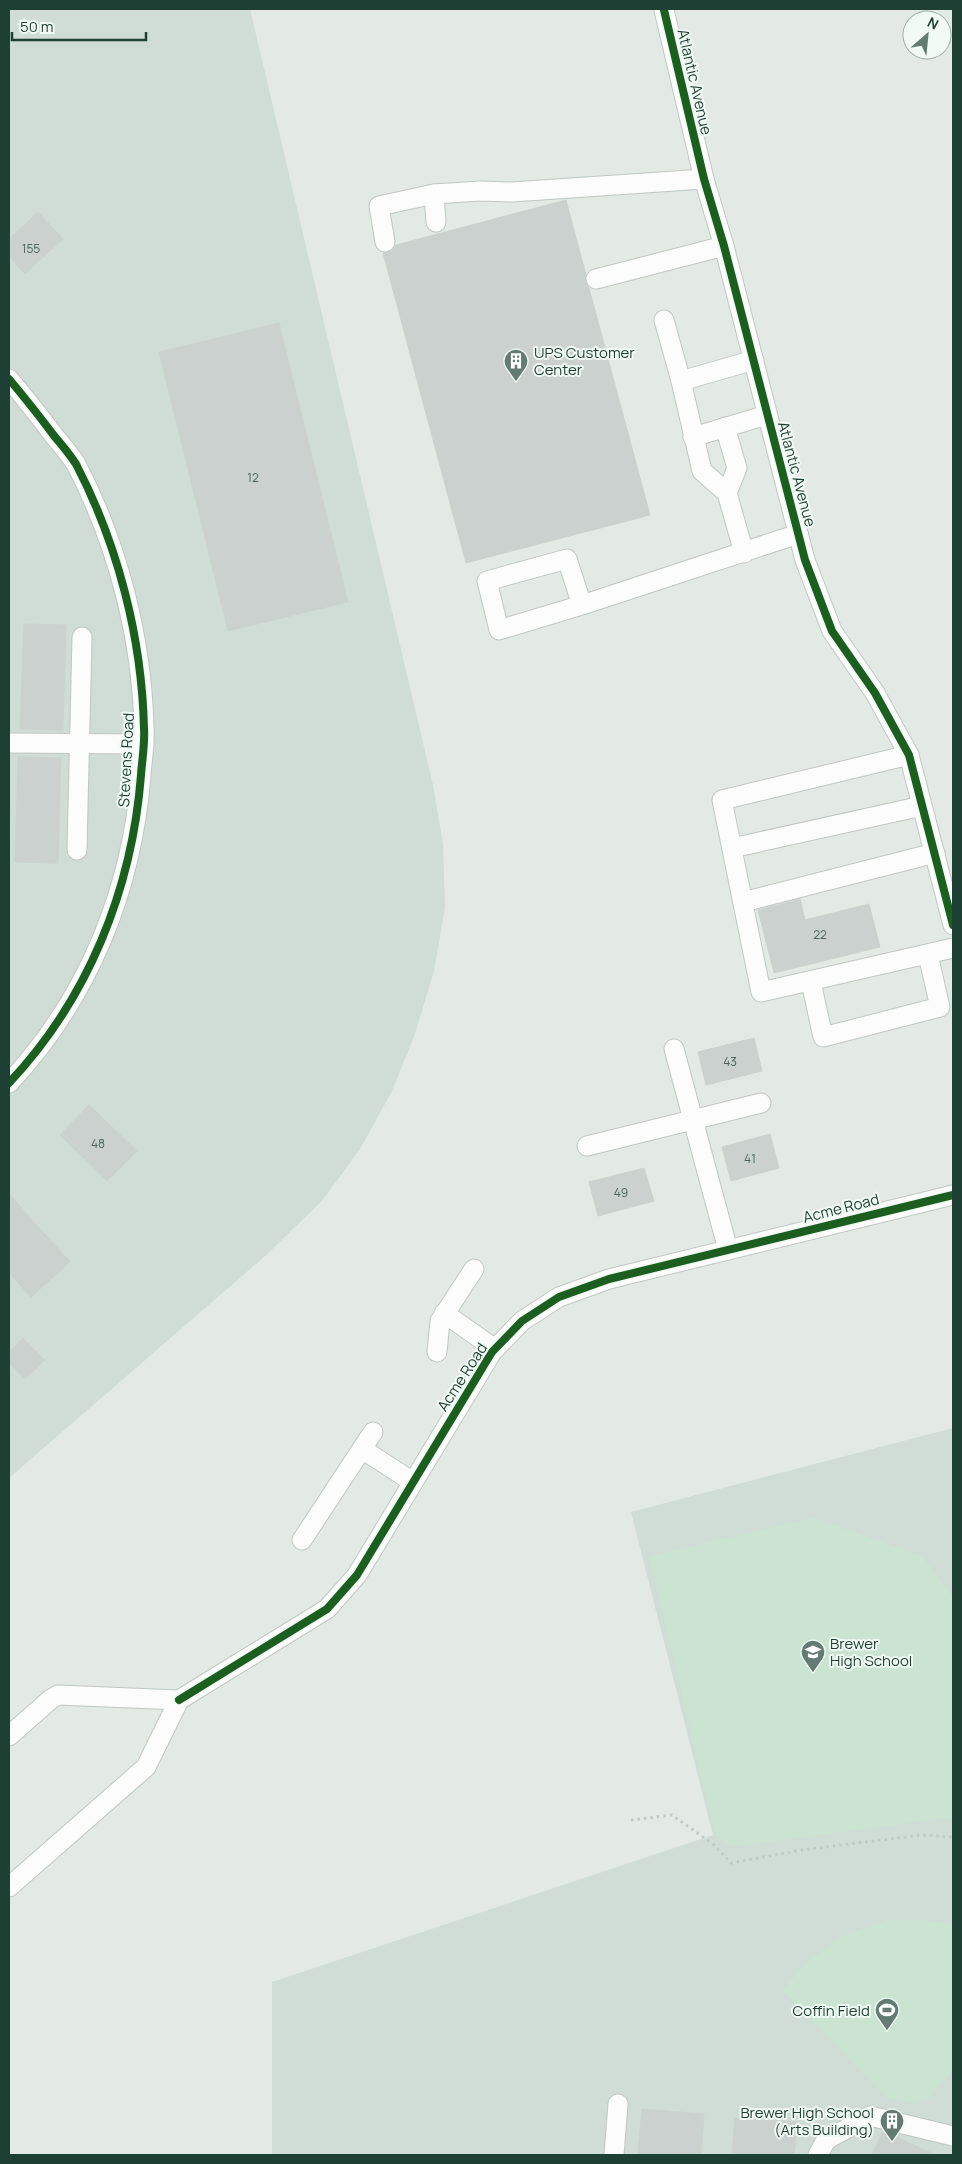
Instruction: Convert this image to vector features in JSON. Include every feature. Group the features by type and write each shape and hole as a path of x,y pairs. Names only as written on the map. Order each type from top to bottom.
{"street":[{"name":"Atlantic Avenue","path":"664,10 704,179 724,246 805,560 832,630 875,693 909,755 953,925"},
{"path":"385,242 379,206 434,194 480,191 512,192 704,179"},
{"path":"434,194 436,222"},
{"path":"596,279 724,246"},
{"path":"664,320 702,470 727,493 744,553"},
{"path":"681,381 754,360"},
{"name":"Stevens Road","path":"9,379 75,463 104,530 124,589 139,660 144,730 139,801 128,863 107,927 93,963 59,1020 9,1083"},
{"path":"693,437 767,415"},
{"path":"725,427 737,468 727,493"},
{"path":"582,605 567,559 487,581 498,630 582,605 798,534"},
{"path":"77,850 82,637"},
{"path":"9,743 144,744"},
{"path":"909,755 722,800 761,992 953,948"},
{"path":"732,848 922,806"},
{"path":"743,902 934,853"},
{"path":"811,982 824,1037 940,1008 928,955"},
{"path":"674,1049 728,1250"},
{"path":"587,1146 761,1103"},
{"name":"Acme Road","path":"180,1700 327,1609 357,1575 495,1349 522,1321 559,1297 609,1279 953,1195"},
{"path":"437,1352 440,1321 474,1269"},
{"path":"444,1313 495,1349"},
{"path":"302,1540 373,1432"},
{"path":"362,1449 413,1482"},
{"path":"9,1736 58,1695 180,1700 146,1767 9,1887"},
{"path":"614,2155 618,2104"},
{"path":"818,2155 826,2140 870,2116 953,2136"}],"path":[{"path":"631,1820 672,1814 713,1844 731,1863 802,1850 922,1834 953,1838"}],"shaded area":[{"path":"9,9 250,9 433,785 443,844 445,908 434,971 414,1037 391,1093 360,1149 322,1201 264,1257 9,1478"},
{"name":"Brewer High School","path":"953,1428 953,2155 272,2155 272,1982 713,1835 631,1512"}],"green space":[{"path":"813,1518 922,1556 953,1597 953,1817 732,1847 715,1835 649,1556"},
{"name":"Coffin Field","path":"889,1919 937,1921 953,1925 953,2071 928,2099 914,2104 885,2096 782,1990 807,1962 842,1936"}],"building":[{"name":"UPS Customer Center","path":"566,200 586,275 585,282 589,288 650,515 466,563 383,253 392,251 396,245"},
{"path":"38,212 63,239 25,274 9,256 9,239"},
{"path":"279,323 348,602 228,631 159,352"},
{"path":"24,624 66,625 63,730 20,729"},
{"path":"18,757 61,758 58,863 15,862"},
{"path":"800,899 805,920 869,904 880,947 774,973 758,910"},
{"path":"754,1038 762,1071 706,1085 698,1052"},
{"path":"89,1105 137,1151 107,1181 60,1135"},
{"path":"770,1134 779,1168 731,1181 722,1147"},
{"path":"644,1168 654,1201 598,1216 589,1182"},
{"path":"9,1194 70,1262 31,1297 9,1273"},
{"path":"23,1338 45,1360 25,1379 9,1362 9,1352"},
{"path":"642,2109 704,2114 701,2155 638,2155"},
{"path":"735,2118 797,2122 794,2155 732,2155"},
{"name":"Brewer High School (Arts Building)","path":"883,2131 936,2155 872,2155"}],"cycle path":[{"path":"664,10 704,179 724,246 805,560 832,631 875,693 909,755 953,925"},
{"path":"9,379 76,464 104,527 125,593 133,627 142,695 144,735 136,818 128,860 116,901 101,941 83,979 62,1016 9,1083"},
{"path":"179,1700 327,1609 357,1575 492,1352 522,1321 559,1297 609,1279 953,1195"}],"place":[{"name":"UPS Customer Center","path":"516,382"},
{"name":"Brewer High School","path":"813,1673"},
{"name":"Coffin Field","path":"887,2031"},
{"name":"Brewer High School (Arts Building)","path":"892,2142"}]}
